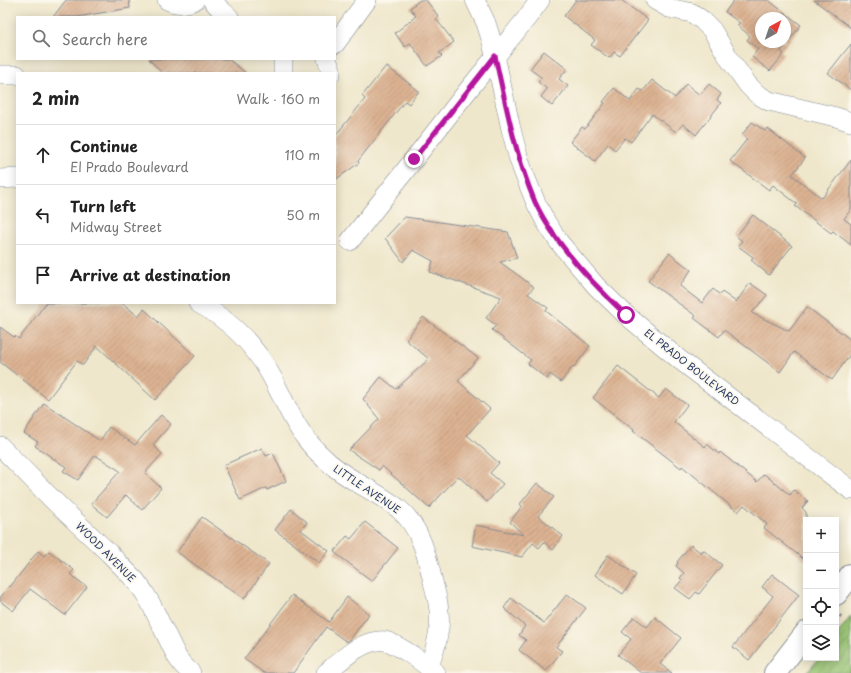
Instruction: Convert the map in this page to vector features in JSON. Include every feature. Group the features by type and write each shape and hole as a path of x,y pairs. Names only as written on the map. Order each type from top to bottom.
{"main road":[{"path":"839,590 851,575"},
{"path":"775,673 803,637"}],"street":[{"path":"167,0 176,4 186,4 195,0"},
{"path":"212,0 228,16"},
{"path":"336,43 367,0"},
{"name":"EL PRADO BOULEVARD","path":"475,0 486,23 492,42 511,129 523,172 536,203 559,242 596,286 626,315 680,360 851,490"},
{"path":"350,241 540,0"},
{"path":"655,0 669,8 692,13 702,20 712,30 730,60 748,85 757,94 768,101 851,122"},
{"path":"283,60 283,72"},
{"path":"327,60 330,72"},
{"path":"0,75 16,76"},
{"path":"0,179 16,178"},
{"name":"LITTLE AVENUE","path":"200,304 226,321 254,349 273,378 299,428 316,451 342,473 394,506 406,516 414,527 425,548 438,603 439,630 433,656 432,670"},
{"name":"WOOD AVENUE","path":"0,446 136,581 151,604 177,657 191,673"},
{"path":"326,673 345,657 359,648 366,644 379,641 393,644 432,670"}],"green space":[{"path":"851,616 851,673 807,673 817,661 839,661 839,632"}],"building":[{"path":"66,0 129,0 130,8 83,16 54,16"},
{"path":"420,0 426,0 439,17 436,19 454,42 439,53 442,56 427,66 410,43 405,47 395,33 416,16 410,8"},
{"path":"576,0 621,0 648,20 620,56 614,52 609,58 591,45 595,40 564,16"},
{"path":"734,0 768,0 784,12 755,12 755,47 747,40 750,36 737,25 740,23 725,12"},
{"path":"814,0 851,0 851,28"},
{"path":"791,17 801,25 791,38"},
{"path":"851,44 851,90 828,73"},
{"path":"757,48 783,48 781,51 784,54 770,71 752,57 758,49"},
{"path":"544,51 567,69 559,79 568,86 552,106 541,97 547,89 538,82 542,78 530,69"},
{"path":"150,60 229,60 245,72 161,72"},
{"path":"386,66 419,91 409,104 405,101 358,161 359,163 336,179 336,135 365,99 362,96"},
{"path":"652,80 675,98 686,84 700,95 709,84 721,94 717,100 721,103 696,135 683,124 676,132 652,114 631,142 625,138 615,150 608,144 595,161 570,142 582,127 585,129 605,103 603,102 614,88 630,101 639,89 643,91"},
{"path":"752,122 765,131 767,128 805,158 792,175 822,198 851,160 851,209 844,219 851,224 851,245 833,231 831,233 795,206 797,204 773,185 769,190 730,161 747,139 742,135"},
{"path":"753,215 792,246 769,275 751,260 753,257 738,246 742,241 736,236"},
{"path":"405,217 508,232 517,258 500,262 534,287 528,294 548,308 546,311 590,346 561,382 550,374 547,379 528,364 531,360 492,330 496,325 486,318 501,297 430,272 433,261 413,250 403,262 385,238"},
{"path":"669,253 691,270 680,286 702,303 713,289 720,295 722,292 736,302 750,283 767,295 752,313 789,331 807,307 851,340 851,353 832,380 794,352 780,372 724,330 719,337 694,318 696,316 648,281"},
{"path":"45,304 123,304 138,316 144,309 195,356 155,400 97,346 83,365 77,361 48,399 0,362 0,327 19,339"},
{"path":"423,317 478,358 458,381 490,409 467,435 499,463 490,473 503,484 487,502 458,476 429,508 382,466 379,470 349,450 379,419 363,399 381,377 396,389 429,359 406,340"},
{"path":"618,366 659,398 666,389 687,405 674,422 705,447 707,444 719,454 720,452 757,482 764,474 790,495 794,490 808,501 802,508 806,512 806,517 803,517 803,559 764,528 767,524 744,505 738,512 682,466 681,468 593,398"},
{"path":"44,403 100,441 109,427 135,445 161,415 171,424 153,445 162,454 145,473 161,488 142,510 126,495 107,517 91,504 120,471 95,455 78,480 63,471 66,467 35,446 38,442 24,433"},
{"path":"262,448 266,456 273,453 286,481 240,500 224,465"},
{"path":"537,483 554,497 538,516 563,536 553,550 544,542 539,548 533,543 522,557 472,546 476,525 524,535 510,522 522,506 520,504"},
{"path":"291,509 307,522 301,530 329,551 319,563 275,530"},
{"path":"202,517 269,564 244,599 177,552"},
{"path":"365,522 398,548 372,581 334,552 347,536 351,539"},
{"path":"691,545 701,553 703,550 722,565 699,594 696,592 690,599 675,588 682,580 680,578 684,573 676,566 678,563 677,562"},
{"path":"38,551 44,556 49,551 74,570 70,574 87,587 65,615 30,589 13,611 0,601 0,598 9,586 10,587"},
{"path":"608,555 636,575 623,594 595,575"},
{"path":"772,574 799,595 749,660 733,647 773,596 762,587"},
{"path":"567,594 586,608 556,647 562,651 546,671 519,650 526,640 519,635 525,626 504,608 511,598 544,623"},
{"path":"292,595 329,622 347,597 369,614 347,642 326,627 293,673 264,673 244,659"},
{"path":"634,617 647,627 655,617 681,638 660,664 672,673 641,673 618,655 631,639 622,632"}],"route":[{"path":"414,159 495,56 515,146 523,172 536,203 559,242 596,286 626,315"}]}
